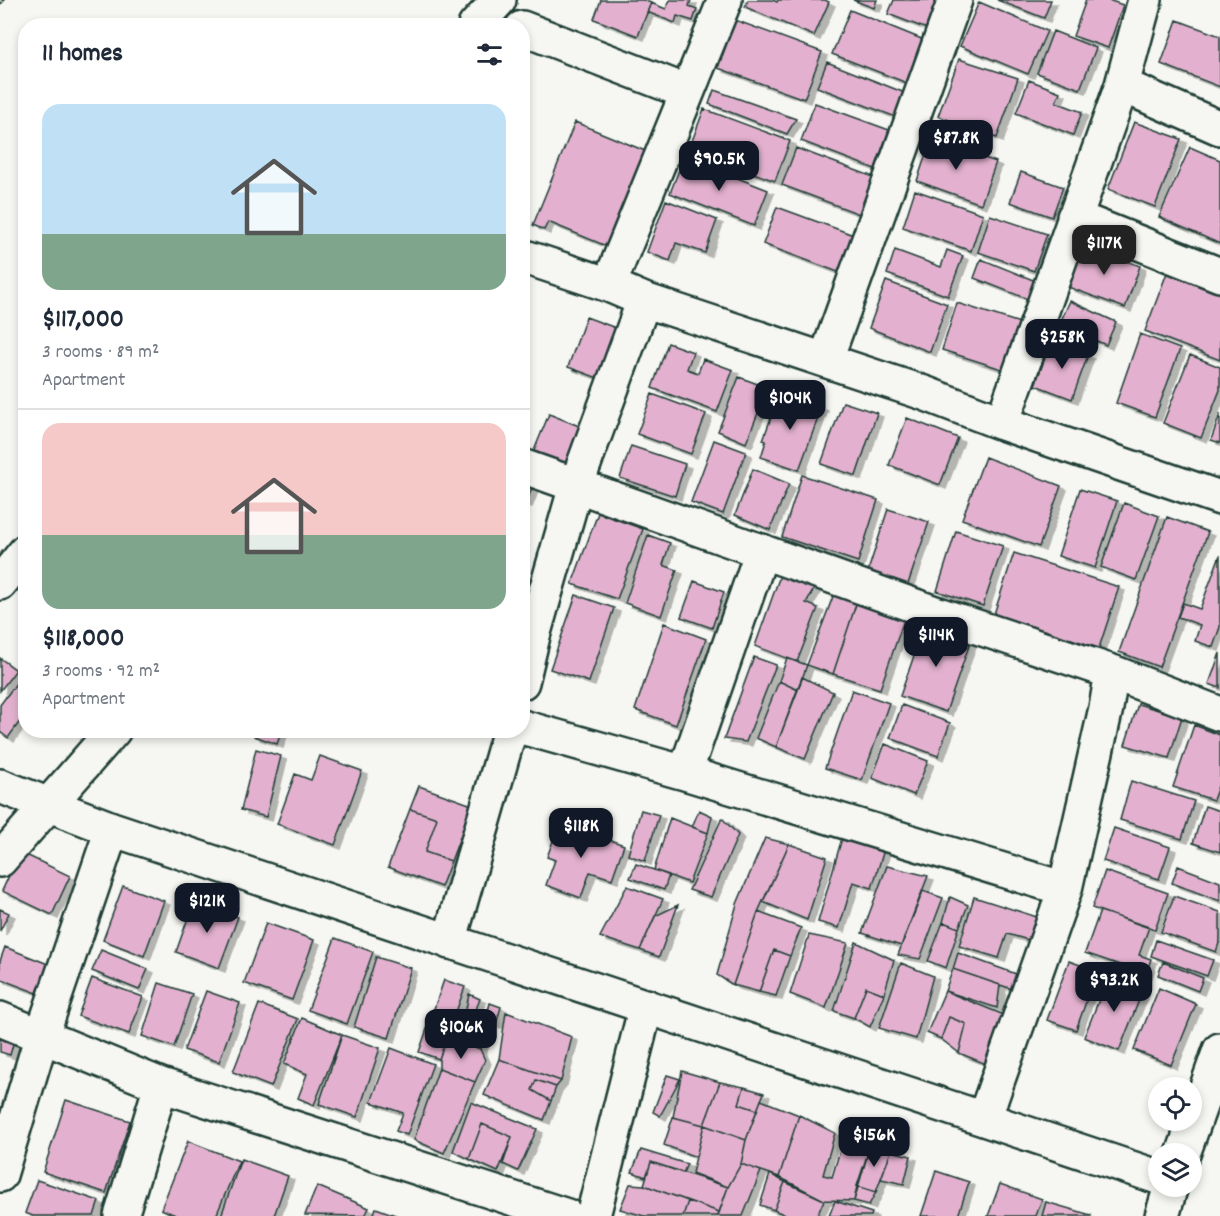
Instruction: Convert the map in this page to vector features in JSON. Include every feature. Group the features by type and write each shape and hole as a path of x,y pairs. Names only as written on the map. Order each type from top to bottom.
{"street":[{"path":"609,285 725,0"},
{"path":"826,359 955,0"},
{"path":"1002,423 1122,85 1145,0"},
{"path":"530,31 687,92"},
{"path":"1122,85 1220,128"},
{"path":"1074,217 1220,275"},
{"path":"530,259 609,285 644,300 826,359 1220,498"},
{"path":"530,649 576,486 644,300"},
{"path":"530,469 935,613 1112,672 1220,714"},
{"path":"685,773 762,551"},
{"path":"984,1119 1065,889 1112,672"},
{"path":"530,729 685,773 1065,889"},
{"path":"0,860 107,738"},
{"path":"449,942 508,738"},
{"path":"0,786 112,829 1148,1174"},
{"path":"0,1175 42,1035 112,829"},
{"path":"593,1216 646,1006"},
{"path":"0,1019 161,1085 567,1216"},
{"path":"1187,1143 1220,1050"},
{"path":"121,1216 161,1085"},
{"path":"1162,1216 1168,1197"}],"building":[{"path":"601,0 643,0 651,3 638,36 594,19"},
{"path":"670,0 691,0 689,6 697,9 693,21 677,16 675,23 647,12 651,3 666,9"},
{"path":"748,0 777,2 778,0 825,0 829,2 814,36 745,7"},
{"path":"853,0 877,0 874,8"},
{"path":"894,0 938,0 927,29 888,14"},
{"path":"997,0 1051,0 1044,18"},
{"path":"1086,0 1108,0 1123,5 1108,48 1073,36"},
{"path":"979,2 1047,31 1028,74 960,46"},
{"path":"850,10 929,42 912,85 832,54"},
{"path":"735,20 822,52 804,99 718,68"},
{"path":"1177,20 1220,36 1220,87 1161,64"},
{"path":"1053,31 1096,48 1080,89 1037,73"},
{"path":"959,59 1018,78 997,138 938,116"},
{"path":"827,62 910,95 901,119 817,87"},
{"path":"1029,80 1060,92 1056,102 1082,112 1073,135 1016,113"},
{"path":"714,90 796,119 787,134 709,104"},
{"path":"815,103 889,130 875,169 801,141"},
{"path":"704,109 790,141 775,181 689,149"},
{"path":"575,122 650,153 611,248 548,222 544,230 533,225"},
{"path":"1134,122 1181,139 1155,207 1108,189"},
{"path":"931,139 996,162 981,204 917,181"},
{"path":"1190,147 1220,160 1220,244 1159,217"},
{"path":"796,148 876,178 862,215 782,185"},
{"path":"684,157 768,190 754,226 670,193"},
{"path":"1021,172 1063,187 1052,217 1010,202"},
{"path":"915,190 983,214 971,251 903,227"},
{"path":"666,200 717,220 705,253 676,243 670,261 647,252"},
{"path":"777,207 859,237 846,275 763,244"},
{"path":"990,215 1047,234 1034,271 978,252"},
{"path":"1083,245 1140,266 1125,308 1068,287"},
{"path":"895,250 941,267 947,250 963,256 948,296 887,274"},
{"path":"981,259 1038,282 1030,300 974,278"},
{"path":"1168,270 1220,290 1220,360 1145,331"},
{"path":"886,281 947,304 930,352 869,328"},
{"path":"1070,301 1116,322 1106,345 1059,325"},
{"path":"957,303 1023,324 1008,371 942,350"},
{"path":"586,317 624,331 606,381 568,367"},
{"path":"1140,334 1180,349 1155,417 1116,403"},
{"path":"1051,342 1088,355 1072,399 1035,385"},
{"path":"668,343 693,352 687,369 698,373 703,359 733,370 717,412 652,388"},
{"path":"1190,355 1220,367 1220,390 1201,438 1163,423"},
{"path":"739,377 768,388 746,443 718,431"},
{"path":"780,392 822,407 799,470 761,457 766,441 763,440"},
{"path":"652,394 706,414 691,454 637,434"},
{"path":"843,402 877,413 856,476 821,464"},
{"path":"549,414 584,428 569,467 533,453"},
{"path":"1220,414 1220,443 1211,440"},
{"path":"907,418 958,438 940,485 889,465"},
{"path":"714,440 746,452 723,514 691,502"},
{"path":"631,446 685,464 675,496 620,478"},
{"path":"985,457 1061,486 1039,547 962,519"},
{"path":"753,469 789,484 770,530 735,515"},
{"path":"802,475 878,500 858,562 782,537"},
{"path":"1080,489 1117,501 1095,568 1058,556"},
{"path":"1124,503 1159,516 1136,580 1101,567"},
{"path":"888,509 929,522 908,584 868,571"},
{"path":"598,513 643,529 617,599 572,584"},
{"path":"1167,517 1208,532 1159,667 1119,652"},
{"path":"956,531 1003,546 983,606 937,591"},
{"path":"648,535 670,543 663,565 677,570 661,616 625,603"},
{"path":"1014,553 1119,587 1099,648 994,614"},
{"path":"1220,555 1220,627 1213,647 1195,641 1200,625 1178,617 1183,603 1200,609"},
{"path":"782,570 817,584 806,603 818,608 797,662 755,646"},
{"path":"694,581 724,592 712,628 681,617"},
{"path":"837,586 860,592 833,674 807,665"},
{"path":"860,592 869,606 904,620 880,689 833,674"},
{"path":"576,595 614,608 589,682 550,669"},
{"path":"664,623 706,639 676,725 635,710"},
{"path":"925,624 971,640 946,712 900,696"},
{"path":"1220,653 1220,688 1209,684"},
{"path":"754,657 776,665 746,742 724,739"},
{"path":"0,658 16,670 0,691"},
{"path":"787,658 807,665 798,690 779,681"},
{"path":"802,677 833,692 805,759 776,747"},
{"path":"18,681 18,724 8,738 0,732 0,705"},
{"path":"779,681 798,690 776,747 756,738"},
{"path":"852,690 889,703 862,780 825,768"},
{"path":"1138,704 1182,717 1169,758 1125,745"},
{"path":"902,705 950,723 938,756 890,738"},
{"path":"1194,725 1220,735 1220,781 1213,800 1173,787"},
{"path":"260,738 279,738 277,744"},
{"path":"885,744 928,761 914,795 872,778"},
{"path":"256,749 281,756 266,817 241,810"},
{"path":"320,756 362,771 335,845 277,824 295,774 311,780"},
{"path":"1131,781 1194,801 1182,839 1120,820"},
{"path":"419,786 472,805 451,861 425,852 437,818 410,809"},
{"path":"1205,806 1220,811 1220,852 1193,843"},
{"path":"410,809 437,818 425,852 451,861 441,887 388,867"},
{"path":"641,810 659,815 645,861 628,855"},
{"path":"699,810 712,816 708,833 692,827"},
{"path":"670,818 708,833 689,883 654,870"},
{"path":"722,818 738,835 711,897 689,890"},
{"path":"560,822 624,845 612,879 590,872 581,898 546,885 555,860 547,857"},
{"path":"1114,828 1170,847 1159,879 1103,861"},
{"path":"765,838 789,844 758,912 733,985 717,975 737,904"},
{"path":"842,838 884,850 872,888 853,882 839,928 818,922"},
{"path":"789,844 827,857 807,920 763,902"},
{"path":"20,852 70,876 52,915 2,891"},
{"path":"636,864 669,875 664,890 630,878"},
{"path":"887,866 928,876 901,946 862,933"},
{"path":"1178,866 1220,882 1220,901 1172,883"},
{"path":"1105,871 1168,893 1155,930 1092,908"},
{"path":"123,886 164,901 144,956 103,940"},
{"path":"627,886 663,899 640,950 600,937"},
{"path":"923,891 943,898 920,959 898,955"},
{"path":"1174,896 1220,912 1220,940 1216,952 1161,932"},
{"path":"950,897 968,905 959,928 943,922"},
{"path":"974,897 1040,918 1032,941 1007,934 999,958 959,946"},
{"path":"194,901 238,917 219,968 176,952"},
{"path":"678,905 659,957 640,950 655,916"},
{"path":"0,909 9,913 0,931"},
{"path":"1100,911 1149,927 1139,955 1151,959 1146,974 1085,953"},
{"path":"758,912 801,928 790,956 774,950 759,992 733,985"},
{"path":"943,922 959,928 946,968 928,961"},
{"path":"266,923 314,940 292,1000 244,983"},
{"path":"809,935 848,943 826,1008 790,994"},
{"path":"335,938 373,952 347,1024 308,1010"},
{"path":"1156,940 1213,960 1207,976 1151,956"},
{"path":"856,942 894,960 884,994 866,987 854,1018 834,1011"},
{"path":"5,947 48,964 37,993 0,979 0,961"},
{"path":"101,950 148,969 139,990 92,971"},
{"path":"774,950 790,956 776,996 759,992"},
{"path":"958,953 1019,975 1012,989 953,969"},
{"path":"376,957 411,968 389,1038 354,1027"},
{"path":"1069,961 1097,971 1076,1030 1047,1020"},
{"path":"1163,962 1203,978 1198,991 1158,975"},
{"path":"901,963 933,976 916,1039 879,1028"},
{"path":"953,969 1000,985 997,1008 945,991"},
{"path":"1109,975 1143,990 1119,1051 1084,1037"},
{"path":"92,978 143,997 129,1034 78,1016"},
{"path":"444,980 465,987 439,1059 419,1052"},
{"path":"159,983 192,994 174,1047 142,1036"},
{"path":"866,987 884,994 870,1027 854,1018"},
{"path":"1159,988 1196,1004 1171,1065 1134,1050"},
{"path":"206,991 240,1003 219,1062 184,1050"},
{"path":"945,991 1004,1015 986,1064 959,1053 966,1024 949,1017 941,1039 927,1033"},
{"path":"469,994 480,999 475,1012 466,1009"},
{"path":"490,1003 501,1007 496,1024 485,1023"},
{"path":"259,1004 298,1019 271,1087 233,1072"},
{"path":"506,1012 572,1037 561,1081 499,1059"},
{"path":"454,1017 488,1031 480,1049 447,1037"},
{"path":"949,1017 966,1024 959,1053 941,1039"},
{"path":"302,1018 342,1035 314,1105 298,1098 307,1074 284,1064"},
{"path":"0,1029 16,1034 10,1055 0,1052"},
{"path":"342,1035 380,1048 357,1117 319,1104"},
{"path":"447,1037 480,1049 485,1060 475,1082 439,1068 439,1059"},
{"path":"391,1048 433,1064 407,1135 396,1131 403,1113 371,1102"},
{"path":"499,1059 561,1081 556,1087 536,1080 532,1090 551,1101 544,1120 484,1095"},
{"path":"439,1068 475,1082 444,1153 414,1140"},
{"path":"682,1071 720,1082 704,1125 673,1117"},
{"path":"667,1075 680,1079 660,1116 653,1112"},
{"path":"536,1080 556,1087 551,1101 532,1090"},
{"path":"720,1082 744,1087 739,1104 757,1110 746,1140 704,1125"},
{"path":"744,1087 764,1093 757,1110 739,1104"},
{"path":"66,1100 130,1121 106,1193 43,1172"},
{"path":"761,1100 799,1115 779,1177 741,1164 746,1140"},
{"path":"471,1102 537,1129 518,1171 503,1164 512,1137 482,1124 469,1159 453,1151"},
{"path":"799,1115 835,1133 823,1175 832,1177 844,1137 871,1143 854,1201 824,1200 779,1177"},
{"path":"673,1117 704,1125 696,1157 664,1145"},
{"path":"482,1124 512,1137 498,1172 469,1159"},
{"path":"704,1125 746,1140 741,1164 728,1187 692,1173"},
{"path":"188,1141 239,1161 216,1216 178,1216 161,1209"},
{"path":"871,1143 891,1151 876,1192 857,1186"},
{"path":"641,1150 687,1164 683,1173 651,1162 646,1177 632,1172"},
{"path":"891,1151 911,1156 904,1184 881,1179"},
{"path":"241,1159 288,1176 274,1216 221,1216"},
{"path":"651,1162 728,1187 719,1212 644,1185"},
{"path":"741,1164 761,1171 743,1216 718,1216 728,1187"},
{"path":"936,1171 969,1182 958,1216 921,1216"},
{"path":"770,1174 785,1182 774,1210 760,1205"},
{"path":"37,1180 99,1201 94,1216 33,1216 25,1213"},
{"path":"785,1182 824,1200 817,1216 788,1216 774,1210"},
{"path":"630,1184 644,1185 688,1201 683,1216 644,1216 620,1209"},
{"path":"1000,1184 1042,1199 1036,1216 988,1216"},
{"path":"317,1186 369,1208 365,1216 305,1215"},
{"path":"857,1186 876,1192 869,1205 854,1201"},
{"path":"688,1201 719,1212 718,1216 683,1216"},
{"path":"835,1201 872,1213 871,1216 829,1216"},
{"path":"1046,1202 1091,1215 1091,1216 1042,1216"},
{"path":"376,1208 398,1216 373,1216"}]}
